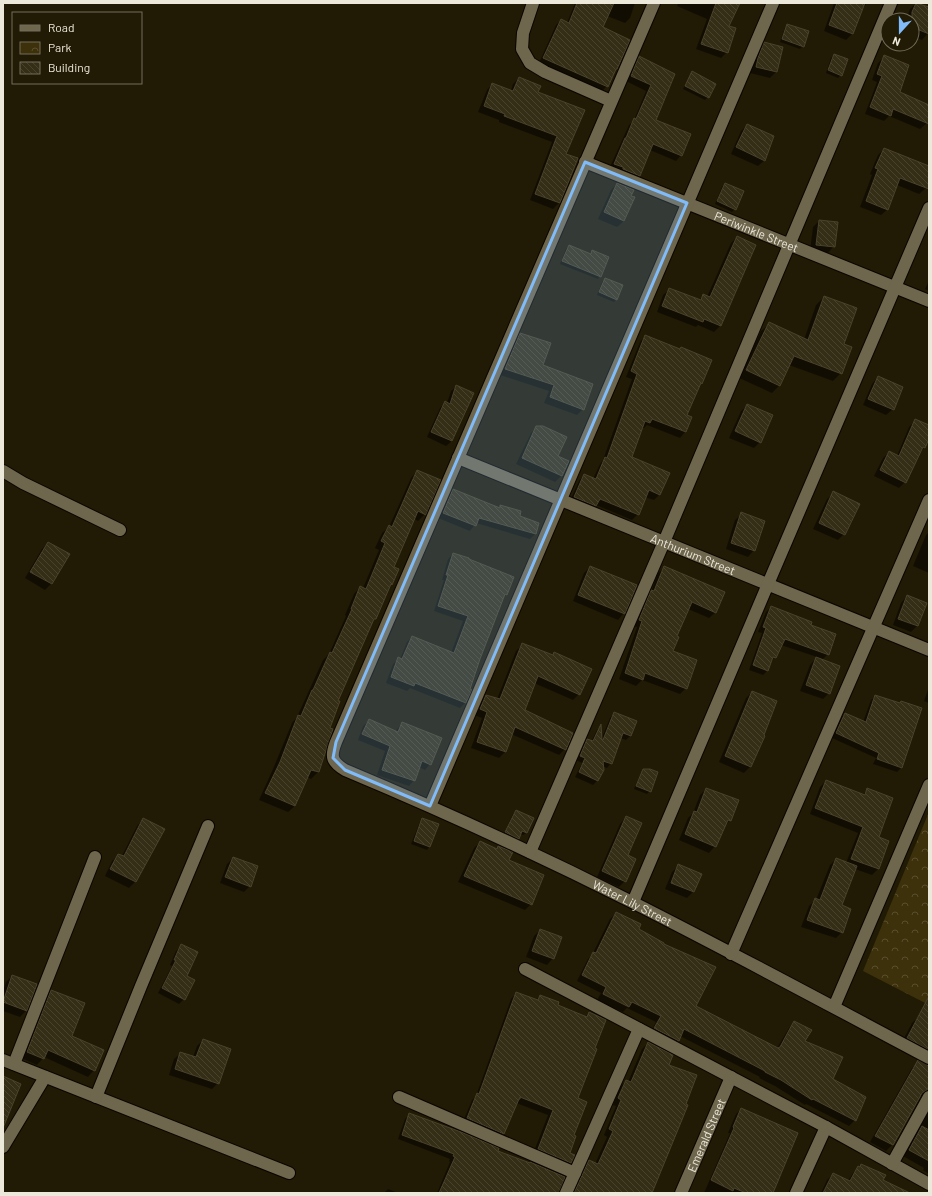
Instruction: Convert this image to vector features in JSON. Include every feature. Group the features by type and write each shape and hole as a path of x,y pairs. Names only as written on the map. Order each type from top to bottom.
{"street":[{"path":"532,3 523,33 522,49 530,63 545,72 611,101"},
{"path":"458,458 654,3"},
{"path":"430,806 773,3"},
{"path":"530,852 664,542 891,3"},
{"name":"Periwinkle Street","path":"585,162 929,301"},
{"path":"633,902 929,208"},
{"name":"Anthurium Street","path":"458,458 929,650"},
{"name":"Water Lily Street","path":"458,458 332,751 336,764 345,770 430,806 530,852 633,902 929,1058"},
{"path":"3,471 23,483 120,530"},
{"path":"731,954 929,500"},
{"path":"834,1007 929,785"},
{"path":"96,1097 208,826"},
{"path":"95,857 8,1062 289,1172"},
{"path":"525,969 826,1127 929,1184"},
{"path":"566,1193 639,1029"},
{"path":"3,1147 45,1077"},
{"name":"Emerald Street","path":"681,1193 731,1077"},
{"path":"399,1097 575,1173"},
{"path":"892,1164 929,1097"},
{"path":"796,1193 826,1127"}],"highlighted area":[{"path":"585,162 687,203 430,806 345,770 333,758 336,742"}],"green space":[{"path":"929,812 929,1005 863,971"}],"building":[{"path":"577,3 614,3 603,27 630,40 608,87 543,58 561,19 569,23"},
{"path":"716,3 740,3 729,26 736,28 728,53 701,44"},
{"path":"837,3 865,3 853,34 829,25"},
{"path":"916,3 929,7 929,34 920,30 920,12 912,12"},
{"path":"787,24 809,31 804,47 782,39"},
{"path":"764,42 783,47 777,72 756,67"},
{"path":"834,54 848,59 842,76 828,70"},
{"path":"884,55 909,65 900,92 929,105 929,124 893,109 891,116 870,107 882,76 877,74"},
{"path":"639,56 675,74 656,120 691,134 682,156 653,144 640,176 614,164 634,118 636,119 651,85 631,76"},
{"path":"692,71 716,84 709,98 685,86"},
{"path":"519,77 541,86 538,92 585,110 566,154 578,158 560,203 535,194 557,136 504,116 505,114 484,106 492,83 513,91"},
{"path":"747,124 774,136 765,161 736,147"},
{"path":"884,148 929,166 929,189 900,178 888,210 866,201 878,169 875,168"},
{"path":"617,183 634,190 631,196 635,197 624,221 604,212"},
{"path":"725,183 744,191 736,210 717,201"},
{"path":"819,220 838,222 835,247 816,245"},
{"path":"737,236 756,245 721,326 704,319 703,322 662,306 669,288 701,300 703,294 710,297"},
{"path":"569,245 591,254 592,250 609,257 601,277 562,261"},
{"path":"605,278 623,285 617,300 599,292"},
{"path":"824,296 857,308 844,344 852,347 842,374 794,356 780,386 746,370 769,322 808,340"},
{"path":"520,333 551,343 543,365 593,384 584,410 550,397 554,385 505,369"},
{"path":"645,335 680,349 681,347 712,360 687,415 692,417 686,432 652,419 650,423 645,421 632,457 670,473 660,495 649,490 639,515 600,499 596,506 574,497 584,474 596,479 605,457 607,458 637,374 631,371"},
{"path":"878,376 903,387 894,410 868,399"},
{"path":"456,385 474,393 452,441 431,432 445,401 450,404"},
{"path":"747,404 773,415 761,443 735,431"},
{"path":"915,419 929,425 929,439 925,448 923,447 906,483 880,470 889,451 899,456"},
{"path":"536,426 543,426 567,437 558,456 569,461 562,476 522,458"},
{"path":"417,470 441,480 426,515 418,511 394,567 399,569 376,619 374,619 338,701 340,701 330,728 333,729 319,772 311,770 295,806 265,793 280,762 298,715 301,716 330,652 332,653 352,609 360,586 366,589 385,543 381,541 389,525 392,527"},
{"path":"453,489 500,508 500,505 521,511 520,516 539,523 536,534 479,518 476,526 443,513"},
{"path":"833,491 860,504 845,535 819,523"},
{"path":"741,512 765,521 755,551 731,543"},
{"path":"48,542 70,554 52,584 30,572"},
{"path":"453,553 469,558 514,577 507,595 505,594 480,659 470,689 472,690 466,703 415,683 414,686 391,677 398,657 402,659 412,636 454,653 468,616 438,606"},
{"path":"590,566 637,585 625,614 578,595"},
{"path":"664,566 725,592 716,613 692,602 677,636 679,637 673,651 697,660 687,689 645,673 643,680 625,673 642,621 639,620 651,590 654,591"},
{"path":"907,595 927,603 918,626 898,619"},
{"path":"771,606 812,622 811,625 836,634 829,655 785,639 776,658 773,657 768,671 753,665 766,628 763,627"},
{"path":"522,643 553,655 554,652 592,669 580,695 538,676 525,710 573,733 566,750 515,727 506,752 477,742 487,712 480,709 486,695 500,699"},
{"path":"816,657 840,666 830,694 806,685"},
{"path":"752,691 777,701 764,735 765,736 751,767 725,756"},
{"path":"875,695 922,708 902,768 877,759 879,753 836,733 845,713 866,722"},
{"path":"614,712 637,721 631,736 623,733 612,764 603,761 604,770 598,781 579,772 585,758 580,756 587,739 593,741 601,724 603,740"},
{"path":"369,719 398,732 402,722 442,738 431,765 422,761 415,781 382,770 390,746 362,734"},
{"path":"643,769 650,769 658,772 651,792 636,786"},
{"path":"826,780 865,795 867,788 893,798 879,837 889,841 879,869 851,859 863,827 815,808"},
{"path":"706,788 739,800 731,821 728,820 716,847 685,834 694,811 697,812"},
{"path":"516,810 534,818 527,833 522,831 519,839 505,832"},
{"path":"626,816 642,823 628,855 636,859 626,882 602,871"},
{"path":"143,818 165,829 136,882 110,869 118,854 124,856"},
{"path":"422,818 439,824 430,847 414,841"},
{"path":"480,841 497,849 498,846 513,852 509,860 544,875 532,905 464,876"},
{"path":"233,857 258,866 251,887 225,877"},
{"path":"836,858 857,866 842,905 851,909 843,933 807,920 815,898 820,900"},
{"path":"678,864 702,874 694,892 671,883"},
{"path":"616,912 641,924 639,929 664,944 716,967 696,1006 778,1048 780,1047 794,1021 812,1030 805,1041 843,1057 833,1079 866,1097 856,1121 813,1099 812,1100 765,1071 684,1029 679,1041 654,1028 661,1016 632,1002 629,1007 603,994 606,987 582,975 593,952 596,953"},
{"path":"540,929 562,937 554,959 532,951"},
{"path":"181,944 198,952 187,976 195,980 185,1000 162,988 176,960 174,960"},
{"path":"12,975 37,984 27,1011 3,1002"},
{"path":"51,990 85,1003 72,1036 104,1050 95,1071 48,1050 44,1059 27,1052"},
{"path":"516,992 538,1000 540,995 559,1002 558,1005 587,1017 589,1012 606,1020 595,1048 597,1049 578,1098 587,1102 574,1135 576,1136 570,1153 575,1155 571,1163 538,1149 553,1110 520,1097 504,1134 467,1118 477,1093 479,1094"},
{"path":"929,996 929,1050 907,1038"},
{"path":"203,1039 231,1049 219,1084 175,1069 180,1052 196,1057"},
{"path":"648,1042 673,1055 669,1065 697,1075 686,1104 688,1105 652,1193 574,1193 589,1160 598,1164 613,1131 609,1129 621,1100 618,1098 626,1080 631,1082"},
{"path":"918,1060 929,1065 929,1086 927,1090 922,1093 893,1145 875,1136"},
{"path":"3,1076 21,1084 3,1128"},
{"path":"741,1108 798,1133 773,1193 746,1193 734,1188 733,1191 711,1180 734,1128 733,1127"},
{"path":"409,1113 461,1132 499,1148 498,1151 530,1162 565,1177 559,1193 439,1193 455,1157 453,1156 454,1154 402,1135"},
{"path":"922,1126 929,1130 929,1161 909,1150"},
{"path":"861,1164 886,1175 883,1180 910,1193 823,1193 833,1173 850,1181 858,1166 860,1167"}]}
